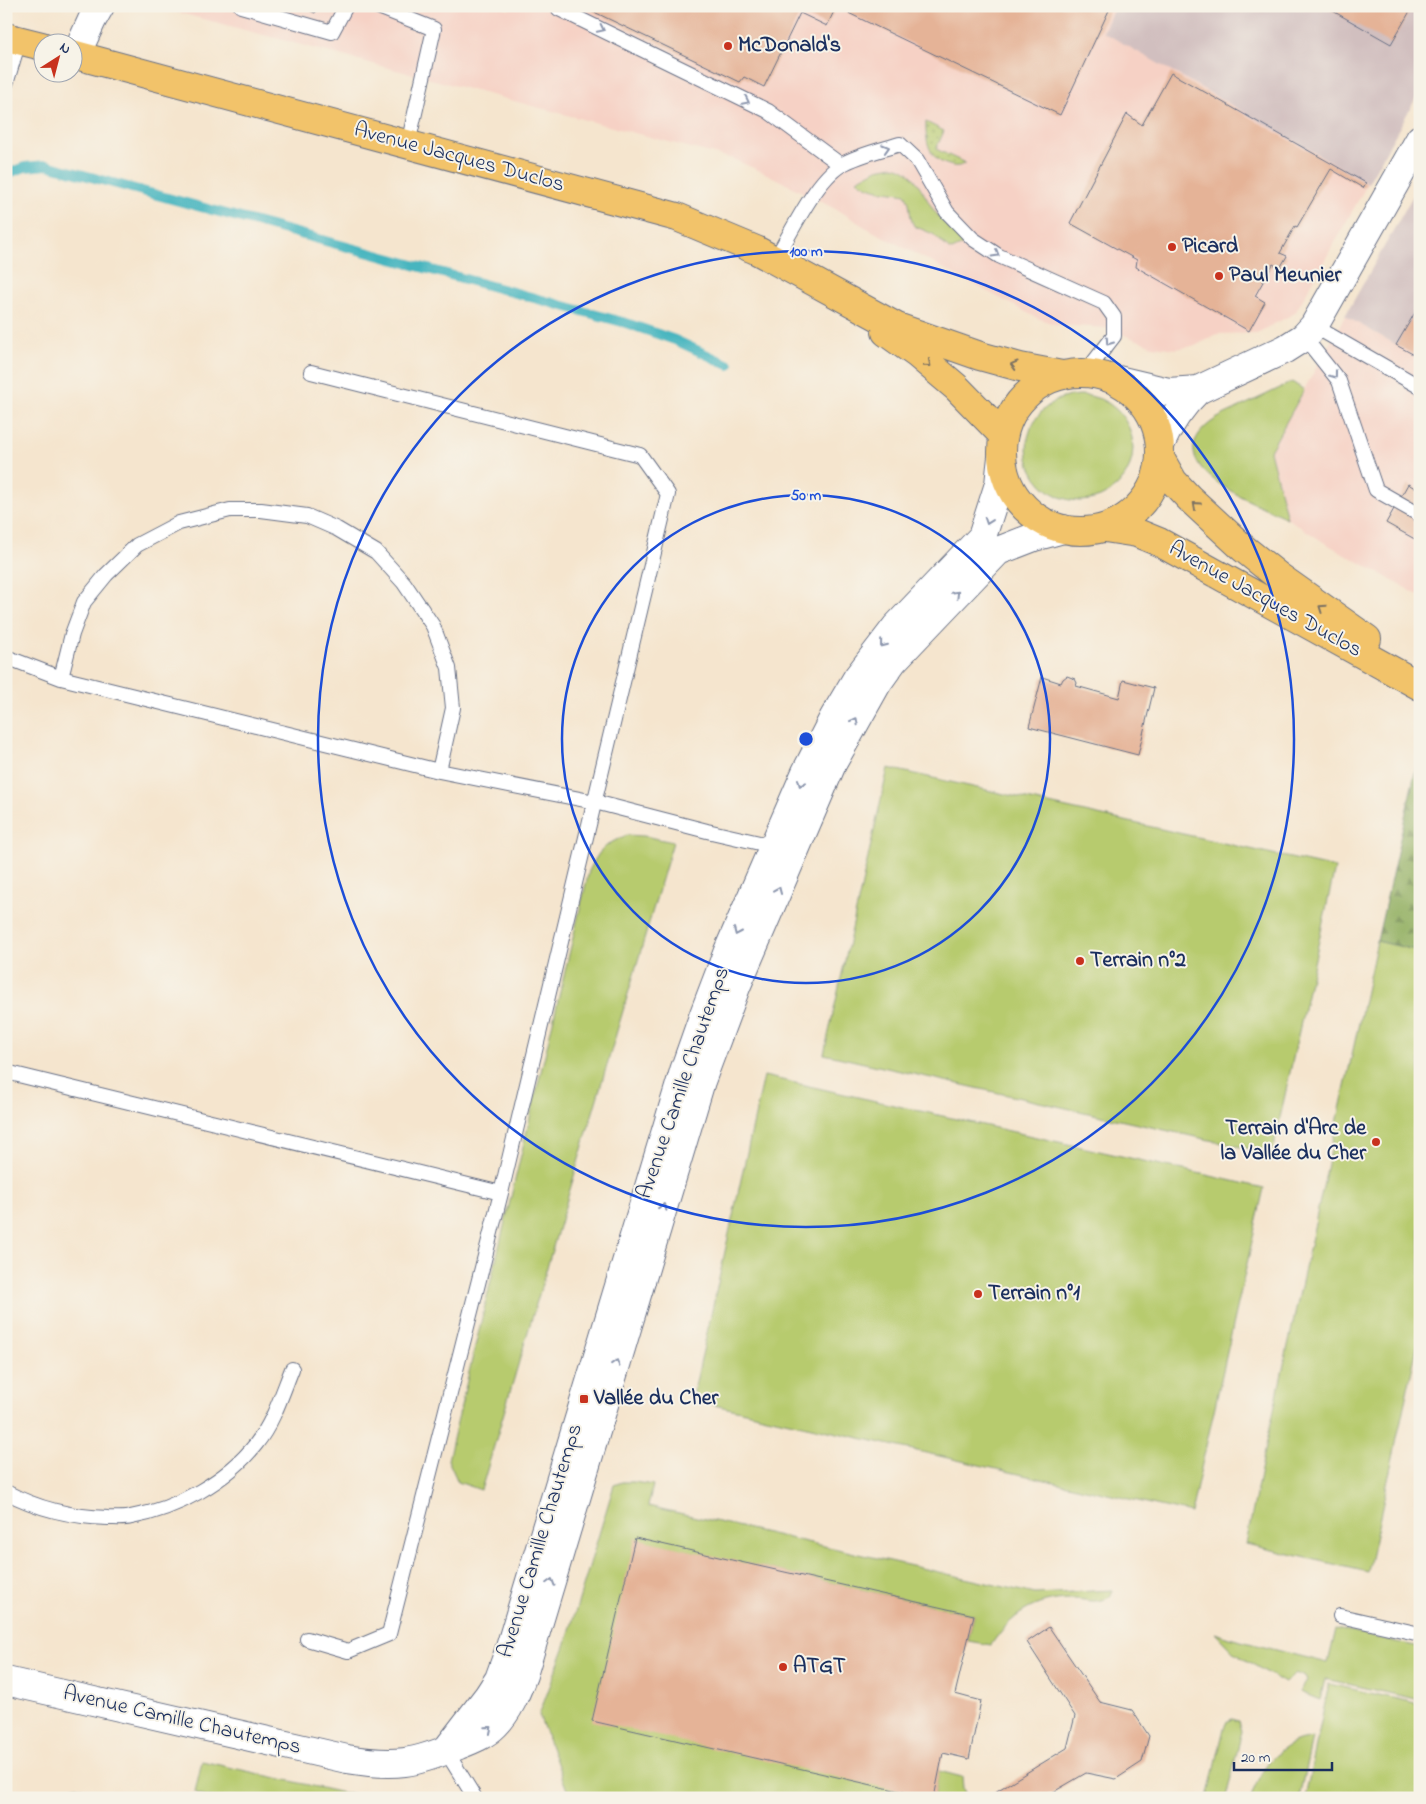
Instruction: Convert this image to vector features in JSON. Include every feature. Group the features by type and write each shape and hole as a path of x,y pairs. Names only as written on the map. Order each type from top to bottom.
{"main road":[{"name":"Avenue Jacques Duclos","path":"82,56 677,217 756,250 897,328 1020,367 1086,375"},
{"name":"Avenue Jacques Duclos","path":"833,294 916,354 956,387 1002,446"},
{"path":"1086,375 1130,389 1144,405 1155,424 1160,452 1157,476 1149,494 1137,508 1122,520 1105,528 1084,531 1063,529 1035,517 1020,502 1008,485 1003,468 1002,446 1011,414 1024,396 1041,383 1086,375"},
{"name":"Avenue Jacques Duclos","path":"1160,452 1173,481 1188,498 1243,548 1316,604 1420,675"},
{"name":"Avenue Jacques Duclos","path":"1105,528 1137,533 1159,542 1420,686"}],"street":[{"path":"82,39 100,6"},
{"path":"1086,375 1169,392 1198,390 1285,349 1309,332 1420,139"},
{"path":"1160,452 1166,431 1181,408 1198,390"},
{"name":"Avenue Camille Chautemps","path":"784,849 806,772 834,717 857,678 896,627 982,537 999,484 1002,446"},
{"name":"Avenue Camille Chautemps","path":"6,1681 339,1757 374,1763 397,1764 420,1760 446,1751 499,1679 684,1071 725,960 784,849 878,682 893,661 998,551 1034,537 1063,529"}],"lane":[{"path":"241,6 332,32 346,6"},
{"path":"376,6 434,29 408,144"},
{"path":"559,6 559,9 768,111 840,165"},
{"path":"6,84 22,41"},
{"path":"775,260 819,184 840,165 869,153 900,144 917,160 947,212 973,238 999,256 1104,303 1114,317 1114,336 1086,375"},
{"path":"1309,332 1420,387"},
{"path":"1309,332 1339,381 1376,490 1420,516"},
{"path":"307,1639 348,1651 389,1634 501,1193 668,494 640,455 310,372"},
{"path":"61,678 72,634 84,602 106,575 137,545 179,524 230,510 261,510 307,516 337,529 376,552 404,583 433,626 449,668 453,708 439,771"},
{"path":"6,657 61,678 439,771 595,802 784,849"},
{"path":"6,1072 501,1193"},
{"path":"6,1492 30,1504 54,1511 94,1518 130,1518 160,1510 200,1492 232,1469 257,1443 276,1411 292,1369"},
{"path":"1340,1616 1420,1634"},
{"path":"446,1751 475,1798"}],"shaded area":[{"path":"154,6 500,6 509,10 511,6 1115,6 1104,32 1368,183 1295,313 1257,333 1217,334 1197,345 1176,349 1153,346 1106,328 1057,325 1037,318 865,227 843,213 767,174 733,159"},
{"path":"1115,6 1420,6 1420,91 1368,183 1103,32"},
{"path":"1420,183 1420,358 1345,316"},
{"path":"1345,316 1420,358 1420,596 1325,543 1287,518 1270,451"}],"green space":[{"path":"926,122 944,131 936,149 965,163 953,166 937,159 930,148 926,136"},
{"path":"893,166 908,172 914,178 931,207 965,244 952,250 949,249 933,234 914,226 909,201 905,194 875,189 857,180 877,169"},
{"path":"1292,382 1304,390 1270,451 1287,518 1235,493 1217,482 1202,469 1194,454 1196,439 1210,423"},
{"path":"1080,395 1100,399 1118,410 1129,428 1133,448 1129,468 1118,486 1100,497 1080,501 1060,497 1042,486 1031,468 1027,448 1031,428 1042,410 1060,399"},
{"path":"1420,750 1420,951 1377,941"},
{"name":"Terrain n°2","path":"888,768 1335,868 1272,1154 824,1054"},
{"path":"627,835 644,836 673,842 481,1490 458,1482 448,1460 589,871 604,848"},
{"name":"Terrain d'Arc de la Vallée du Cher","path":"1377,941 1420,951 1420,1333 1368,1572 1246,1544"},
{"name":"Terrain n°1","path":"764,1076 1264,1188 1191,1513 692,1400"},
{"path":"622,1482 653,1485 648,1506 1035,1594 1113,1590 1110,1597 1100,1601 1058,1600 1035,1606 1015,1617 991,1645 968,1641 974,1615 635,1539 929,1798 570,1798 539,1715 565,1646 614,1485"},
{"path":"1336,1629 1420,1647 1420,1700 1325,1679 1320,1700 1300,1692 1307,1681 1305,1677 1295,1673 1285,1683 1235,1654 1215,1633 1328,1663"},
{"path":"1329,1684 1420,1704 1420,1798 1305,1798"},
{"path":"1232,1719 1239,1721 1242,1731 1226,1798 1208,1798 1224,1728 1226,1722"},
{"path":"1312,1738 1299,1798 1251,1798 1261,1774 1278,1753 1295,1742"},
{"path":"202,1761 366,1798 206,1798 195,1792"},
{"path":"939,1771 962,1777 963,1788 967,1798 934,1798"},
{"path":"77,1786 109,1798 59,1798 69,1788"}],"building":[{"path":"301,6 318,6 315,13"},
{"path":"592,6 773,6 779,9 780,6 1111,6 1060,115 836,7 827,26 800,13 764,87 744,77 740,82 590,10"},
{"path":"1324,6 1413,6 1391,44"},
{"path":"1171,73 1366,183 1363,188 1331,169 1280,253 1287,256 1280,268 1273,264 1255,296 1265,302 1249,331 1136,267 1137,260 1070,223 1127,114 1142,125"},
{"path":"1420,304 1420,358 1396,345"},
{"path":"1408,484 1420,491 1420,542 1386,523"},
{"path":"1067,676 1075,679 1076,686 1119,698 1123,680 1154,688 1138,755 1029,727 1042,677 1061,683"},
{"name":"ATGT","path":"635,1538 974,1615 955,1694 981,1701 969,1759 943,1753 934,1798 929,1798 592,1721"},
{"path":"1049,1627 1100,1702 1132,1710 1149,1736 1142,1762 1116,1779 1086,1773 1043,1798 998,1798 995,1792 1067,1748 1075,1716 1027,1642"}],"waterway":[{"path":"6,174 25,167 47,165 626,323 675,340 729,365"}],"place":[{"name":"McDonald's","path":"728,46"},
{"name":"Picard","path":"1172,247"},
{"name":"Paul Meunier","path":"1219,276"},
{"name":"Terrain n°2","path":"1080,961"},
{"name":"Terrain d'Arc de la Vallée du Cher","path":"1376,1142"},
{"name":"Terrain n°1","path":"978,1294"},
{"name":"Vallée du Cher","path":"584,1399"},
{"name":"ATGT","path":"783,1667"}]}
